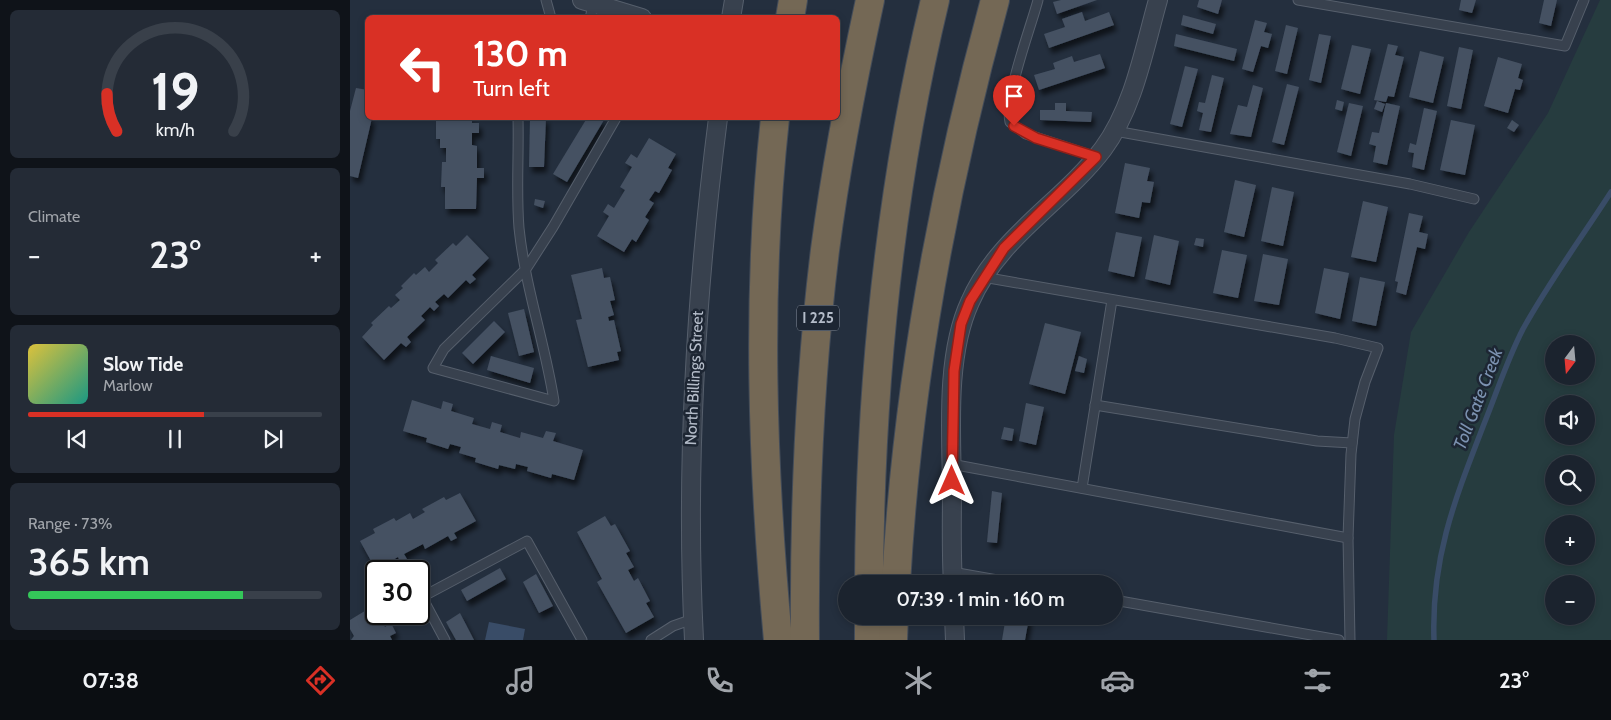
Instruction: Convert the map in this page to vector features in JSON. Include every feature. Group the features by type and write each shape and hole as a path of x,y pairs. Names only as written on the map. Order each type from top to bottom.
{"highway":[{"path":"790,15 793,0"},
{"name":"I 225","path":"805,640 805,512 811,395 818,319 839,158 870,0"},
{"path":"868,575 871,457 882,313 905,149 935,0"},
{"path":"897,575 905,473 929,294 955,160 996,0"},
{"path":"775,120 765,223 762,374 778,640"},
{"path":"868,625 869,640"},
{"path":"893,640 894,625"}],"street":[{"path":"732,15 734,0"},
{"path":"952,575 951,464 953,390 958,339 965,312 983,277 1004,248 1096,157 1115,131 1133,84 1158,0"},
{"path":"588,7 627,15"},
{"name":"North Billings Street","path":"694,640 691,472 694,360 703,245 718,120"},
{"path":"954,625 955,640"}],"lane":[{"path":"546,0 550,15"},
{"path":"1038,0 1013,91 1009,109 1010,122 1026,134 1096,157"},
{"path":"1298,0 1565,46 1584,0"},
{"path":"518,120 520,229 526,269 554,401 433,368 444,349 526,269 553,227 615,120"},
{"path":"1115,131 1410,184 1474,200"},
{"path":"983,277 1335,338 1378,348 1364,382 1355,419 1352,442 1348,538 1350,640"},
{"path":"1082,488 1112,300"},
{"path":"1095,406 1317,441 1352,442"},
{"path":"951,464 1348,538"},
{"path":"445,640 422,597 527,541 582,640"},
{"path":"1123,602 1339,640"},
{"path":"651,640 673,626 693,619"}],"green space":[{"path":"1600,0 1611,0 1611,640 1387,640 1394,435 1411,332 1469,232 1548,113"}],"water":[{"path":"489,622 525,629 523,640 485,640"}],"building":[{"path":"1061,0 1097,0 1057,14 1053,2"},
{"path":"1199,0 1222,0 1218,14 1197,7"},
{"path":"1461,0 1476,0 1472,13 1459,10"},
{"path":"1544,0 1557,0 1551,26 1539,23"},
{"path":"1082,12 1085,21 1109,12 1114,25 1049,48 1044,34 1065,27 1062,19"},
{"path":"1183,15 1216,24 1213,34 1181,25"},
{"path":"1255,20 1267,23 1264,32 1272,34 1268,48 1261,46 1253,72 1242,69"},
{"path":"1286,25 1298,28 1287,74 1275,71"},
{"path":"1176,34 1237,49 1234,61 1174,46"},
{"path":"1319,34 1331,36 1321,83 1309,80"},
{"path":"1388,44 1398,46 1395,55 1404,57 1394,97 1388,96 1386,102 1374,100"},
{"path":"1352,45 1371,49 1360,94 1341,89"},
{"path":"1459,47 1473,50 1461,109 1447,106"},
{"path":"1420,51 1444,57 1433,103 1409,97"},
{"path":"1100,54 1105,68 1039,90 1034,75 1055,69 1053,63 1072,56 1074,62"},
{"path":"1498,57 1522,64 1518,78 1523,80 1520,90 1515,89 1508,113 1484,106"},
{"path":"1185,66 1198,69 1182,127 1170,124"},
{"path":"1212,75 1224,78 1211,132 1199,130 1203,113 1197,111 1199,102 1205,103"},
{"path":"1287,84 1299,87 1284,145 1272,142"},
{"path":"1253,85 1263,88 1251,137 1230,134 1238,105 1247,107"},
{"path":"356,88 365,90 365,120 372,120 358,178 350,176 350,111"},
{"path":"1337,100 1344,102 1342,111 1335,109"},
{"path":"1377,101 1385,104 1382,112 1374,109"},
{"path":"1055,103 1066,103 1066,111 1092,112 1091,122 1040,120 1040,110 1055,110"},
{"path":"1349,103 1363,106 1351,156 1337,152"},
{"path":"1386,103 1400,106 1387,165 1373,162 1376,146 1369,144 1372,132 1379,133"},
{"path":"1424,108 1437,111 1424,170 1412,167 1414,153 1408,152 1410,143 1416,145"},
{"path":"436,120 472,120 472,123 479,123 479,133 472,133 472,145 477,146 477,168 484,168 484,178 477,178 476,209 445,209 445,187 441,187 442,162 446,162 446,148 440,148 440,139 436,139"},
{"path":"530,120 546,120 544,167 529,167"},
{"path":"586,120 604,120 567,182 553,174"},
{"path":"1451,120 1475,125 1465,175 1440,170"},
{"path":"1512,120 1519,125 1514,132 1507,128"},
{"path":"649,138 676,154 668,168 672,170 659,193 655,191 649,200 654,203 645,217 649,220 636,242 632,239 624,252 597,236 609,216 603,212 608,204 614,208 625,190 620,187 632,167 625,163 631,154 637,158"},
{"path":"1125,163 1150,168 1147,181 1154,182 1150,203 1142,202 1139,218 1115,213"},
{"path":"1235,180 1256,185 1244,237 1224,232"},
{"path":"1272,187 1294,192 1283,246 1261,241"},
{"path":"535,199 545,201 543,208 534,205"},
{"path":"1363,201 1388,207 1376,262 1351,257"},
{"path":"1409,213 1423,216 1419,232 1428,234 1425,249 1417,247 1406,295 1396,292 1398,282 1395,281"},
{"path":"1116,232 1142,237 1134,277 1108,271"},
{"path":"467,235 489,258 472,275 476,279 470,284 466,280 448,298 444,294 435,302 439,306 434,311 430,307 421,316 425,320 407,337 411,342 406,347 401,343 384,360 362,337 373,325 371,323 389,306 391,308 400,300 395,295 414,273 416,275 425,267 429,272 438,263 435,260 453,243 456,246"},
{"path":"1154,235 1179,241 1170,285 1145,279"},
{"path":"1196,238 1204,239 1203,247 1194,245"},
{"path":"1222,250 1247,255 1238,298 1213,293"},
{"path":"1263,254 1288,259 1279,305 1254,301"},
{"path":"602,268 604,278 610,277 615,300 610,301 614,315 608,317 609,321 614,320 621,351 617,352 619,360 588,367 576,320 582,319 571,275"},
{"path":"1324,268 1349,273 1340,319 1315,313"},
{"path":"1360,277 1385,282 1376,326 1352,321"},
{"path":"524,309 534,352 519,356 508,313"},
{"path":"494,321 505,332 473,364 462,353"},
{"path":"1045,323 1081,332 1065,394 1029,384"},
{"path":"491,356 534,368 530,383 487,370"},
{"path":"1079,356 1087,359 1084,373 1075,371"},
{"path":"412,400 441,409 443,401 453,404 451,411 474,418 472,424 490,429 492,422 502,425 500,432 520,438 521,432 543,438 546,431 556,433 553,441 583,450 574,480 552,474 551,478 527,471 528,467 516,464 515,469 499,465 498,469 475,462 476,458 459,453 461,447 450,444 448,449 426,442 427,438 403,431"},
{"path":"1026,403 1044,407 1036,445 1019,441"},
{"path":"1004,427 1014,429 1012,441 1001,439"},
{"path":"992,491 1002,493 997,543 987,542"},
{"path":"460,493 476,521 454,533 457,538 451,541 448,536 425,549 423,544 404,554 407,559 405,560 399,560 398,557 393,560 370,560 360,541 375,533 373,529 394,518 396,521 410,513 413,519 425,512 422,509 444,497 446,500"},
{"path":"605,516 611,526 615,524 630,551 626,553 634,567 628,570 634,581 638,578 650,601 646,603 654,617 626,633 597,582 602,579 577,532"},
{"path":"500,568 506,579 467,601 461,590"},
{"path":"536,574 553,606 539,613 523,582"},
{"path":"365,611 365,625 384,625 385,627 392,625 396,633 390,636 392,640 351,640 354,636 350,629 350,620"},
{"path":"460,613 474,640 456,640 446,622"},
{"path":"1004,625 1028,625 1025,640 1002,640"}],"waterway":[{"name":"Toll Gate Creek","path":"1434,640 1436,582 1447,529 1507,364 1533,311 1611,192"}],"route":[{"path":"952,481 954,371 961,324 970,301 983,277 1004,248 1096,157 1036,138 1014,126"}]}
